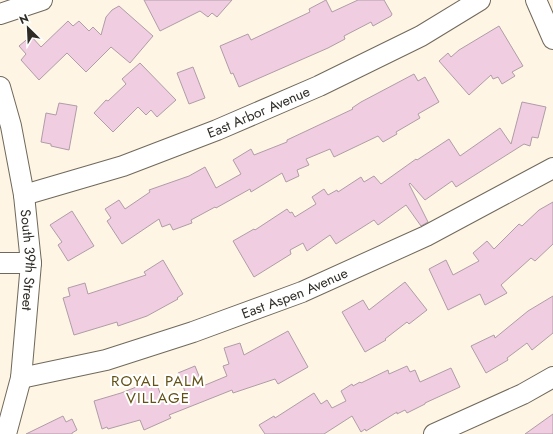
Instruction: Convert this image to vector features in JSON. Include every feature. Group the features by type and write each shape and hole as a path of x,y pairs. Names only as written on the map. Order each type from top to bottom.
{"street":[{"path":"0,14 42,0"},
{"name":"East Arbor Avenue","path":"24,195 123,166 217,130 319,86 421,36 480,0"},
{"path":"536,0 553,39"},
{"name":"South 39th Street","path":"0,87 11,126 24,195 31,262 21,378 6,434"},
{"name":"East Aspen Avenue","path":"21,378 106,360 193,332 302,292 426,236 553,168"},
{"path":"0,263 31,262"},
{"path":"434,434 523,394 553,377"}],"building":[{"path":"144,0 232,0 217,17 212,13 208,17 200,11 160,31"},
{"path":"326,0 332,12 358,0 384,0 392,14 373,26 371,22 344,36 345,39 328,48 239,87 233,73 231,74 220,46 248,34 251,40 310,12 309,9"},
{"path":"119,6 153,36 130,63 111,47 86,72 67,53 39,80 21,60 26,54 19,46 31,36 41,47 68,21 73,26 79,21 89,31 93,27 101,35 106,17 112,10"},
{"path":"499,26 523,66 512,72 515,76 502,84 498,77 493,79 491,75 469,95 439,61 448,53 451,57 459,50"},
{"path":"140,63 176,100 157,117 151,110 146,115 138,107 113,132 94,113 106,100 108,101 126,84 122,79"},
{"path":"193,67 205,98 189,104 177,73"},
{"path":"414,74 418,81 425,77 439,102 418,114 420,118 396,132 397,134 383,142 378,136 334,157 330,149 306,159 309,165 297,170 299,176 286,182 282,173 251,192 250,189 191,220 192,223 173,230 170,224 162,227 159,219 122,244 107,221 111,218 105,209 119,200 125,209 150,192 149,190 189,176 205,167 216,188 241,174 233,160 251,149 254,155 287,142 287,140 353,109 352,108 361,102"},
{"path":"522,102 546,107 538,138 532,137 530,146 524,144 456,187 452,181 425,200 410,183 409,184 428,222 421,226 406,205 378,225 374,220 336,244 330,235 307,251 303,243 290,250 291,254 254,277 233,241 254,229 255,230 287,209 290,213 292,212 295,217 316,204 312,197 324,189 328,195 337,190 338,192 361,177 364,182 374,176 381,184 416,159 417,160 449,139 460,156 500,128 511,144"},
{"path":"59,103 77,106 69,150 41,142 46,113 56,115"},
{"path":"553,202 553,244 535,261 531,258 501,285 507,293 485,305 480,294 448,310 429,269 446,260 453,275 479,261 473,253 487,241 494,249 519,224 522,226 539,210"},
{"path":"72,211 94,246 68,261 58,245 62,242 50,225"},
{"path":"163,260 183,294 177,298 178,299 147,316 118,326 117,322 74,335 63,298 70,296 68,288 85,283 88,294 146,275 144,272"},
{"path":"405,282 427,310 409,324 407,322 385,339 386,340 365,352 342,312 363,300 369,310"},
{"path":"553,296 553,333 532,350 527,343 507,358 508,360 486,373 471,346 494,335 495,338 528,311"},
{"path":"288,331 308,367 278,384 275,379 233,393 232,390 169,415 171,418 144,430 140,420 108,429 107,427 102,429 94,401 121,393 149,382 151,388 157,385 164,403 186,394 178,373 195,366 203,386 227,376 223,366 229,364 224,348 240,343 244,355"},
{"path":"407,366 410,372 415,370 420,382 451,368 460,387 407,413 405,410 397,414 397,412 366,431 365,429 361,432 352,416 324,434 265,434 259,425 274,416 275,418 314,393 321,404 327,400 332,408 346,401 341,391 352,384 353,386 388,370 389,374"},
{"path":"553,414 553,434 525,434"},
{"path":"63,416 66,422 72,419 77,430 72,434 26,434"}],"district":[{"name":"ROYAL PALM VILLAGE","path":"158,390"}]}
